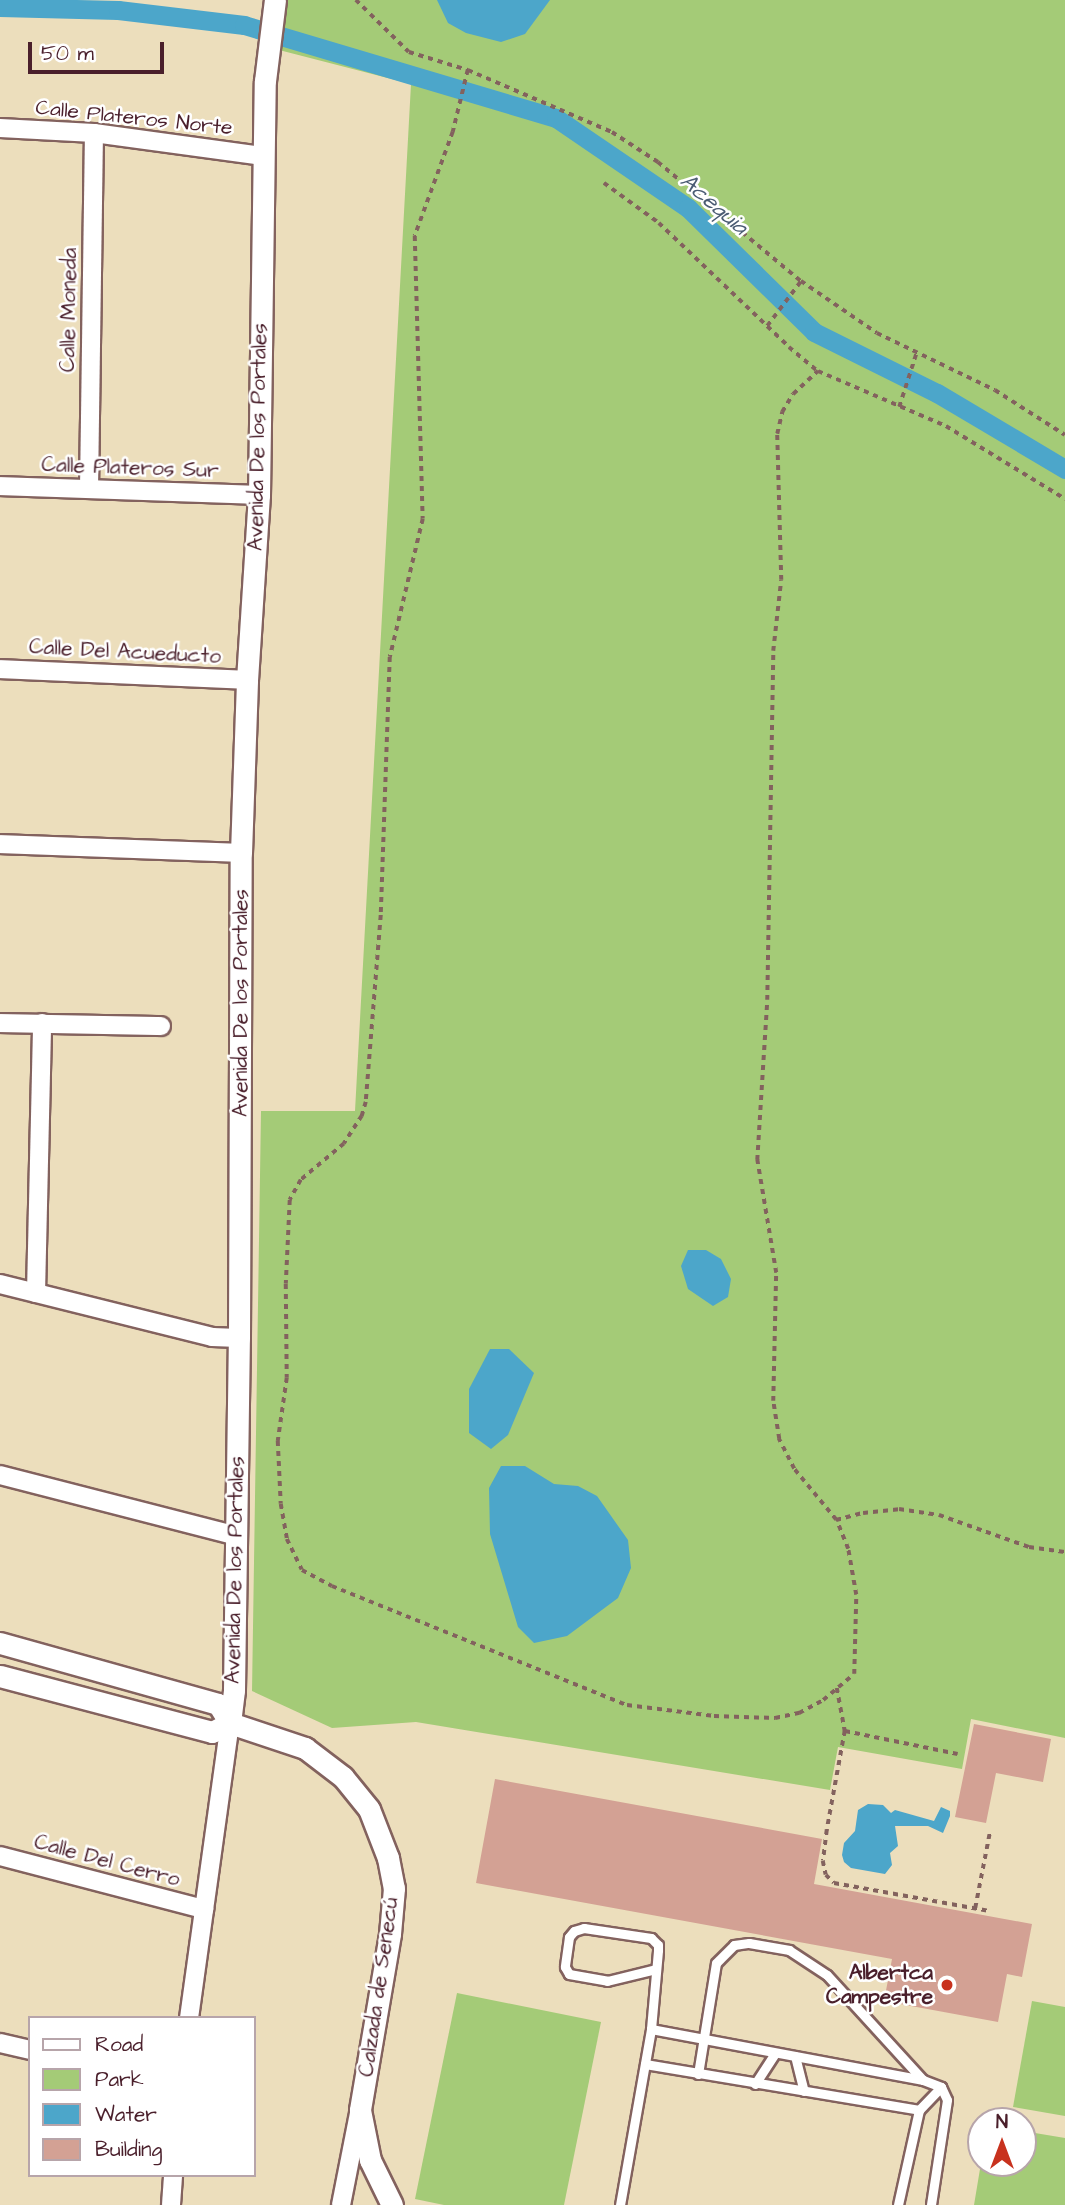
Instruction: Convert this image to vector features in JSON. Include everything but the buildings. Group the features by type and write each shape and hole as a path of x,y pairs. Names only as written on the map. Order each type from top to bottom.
{"street":[{"name":"Avenida De los Portales","path":"189,2011 234,1690 241,853 247,680 259,495 267,49 274,4"},
{"name":"Calle Plateros Norte","path":"0,128 94,133 263,156"},
{"name":"Calle Moneda","path":"89,489 94,133"},
{"name":"Calle Plateros Sur","path":"0,486 259,495"},
{"name":"Calle Del Acueducto","path":"0,669 247,680"},
{"path":"0,844 241,853"},
{"path":"0,1023 161,1026"},
{"path":"36,1293 42,1023"},
{"path":"0,1284 212,1337 239,1338"},
{"path":"0,1475 234,1535"},
{"path":"0,1643 218,1704 230,1723 212,1732 0,1676"},
{"name":"Calzada de Senecú","path":"230,1723 305,1748 342,1777 369,1809 388,1858 394,1888 390,1934 360,2110 370,2160 392,2205"},
{"name":"Calle Del Cerro","path":"0,1856 204,1909"},
{"path":"0,2043 28,2050"},
{"path":"341,2205 360,2110"},
{"path":"171,2205 173,2177"}],"lane":[{"path":"620,2205 651,2029 656,1969 658,1945 650,1938 584,1928 574,1931 569,1937 565,1967 569,1974 607,1981 656,1969"},
{"path":"698,2074 716,1963 724,1952 734,1945 749,1943 789,1950 827,1975 923,2080"},
{"path":"651,2029 923,2080 941,2087 947,2100 932,2205"},
{"path":"755,2084 775,2053"},
{"path":"795,2056 804,2091"},
{"path":"645,2064 919,2110"},
{"path":"898,2205 919,2110 941,2087"}],"path":[{"path":"356,0 409,52 468,69 612,132 658,162 801,281 877,333 995,390 1065,435"},
{"path":"468,69 456,117 415,236 423,519 390,657 381,915 366,1102 362,1116 344,1144 301,1180 290,1199 287,1378 278,1441 281,1504 287,1539 302,1570 332,1586 627,1705 714,1716 775,1718 799,1713 854,1674 856,1595 848,1549 836,1520 794,1469 779,1439 773,1401 776,1273 757,1160 767,1000 773,651 781,580 777,434 782,412 793,394 818,371"},
{"path":"604,184 659,223 818,371 946,426 1065,499"},
{"path":"767,326 801,281"},
{"path":"898,407 916,354"},
{"path":"836,1520 863,1513 899,1509 939,1515 1029,1547 1065,1552"},
{"path":"837,1688 845,1731 823,1861 826,1875 834,1883 989,1911"},
{"path":"845,1731 958,1754"},
{"path":"975,1908 989,1831"}],"green space":[{"path":"287,0 1065,0 1065,1738 971,1719 962,1769 838,1747 830,1790 416,1722 332,1728 252,1691 261,1111 355,1111 411,84 279,50"},
{"path":"457,1993 601,2022 564,2205 444,2205 415,2199"},
{"path":"1032,2001 1065,2007 1065,2116 1037,2111 1037,2107 1013,2107"},
{"path":"1037,2133 1065,2138 1065,2205 974,2205 979,2177 1037,2177"}],"water":[{"path":"437,0 550,0 525,34 501,42 466,33 448,23"},
{"path":"688,1250 706,1250 721,1259 731,1279 728,1297 713,1306 688,1289 681,1266"},
{"path":"490,1349 509,1349 534,1373 508,1435 491,1449 469,1433 469,1389"},
{"path":"501,1466 525,1466 554,1484 578,1486 597,1496 628,1540 631,1568 618,1598 567,1636 534,1643 518,1627 490,1534 489,1488"},
{"path":"868,1804 883,1805 891,1813 895,1810 934,1821 941,1807 950,1811 950,1816 943,1833 928,1826 895,1826 898,1846 890,1853 892,1865 885,1874 851,1868 844,1862 842,1855 844,1843 855,1831 858,1810"}],"waterway":[{"name":"Acequia","path":"0,7 118,10 244,25 556,118 688,208 814,332 937,393 1065,469"}],"place":[{"name":"Albertca Campestre","path":"947,1985"}]}
